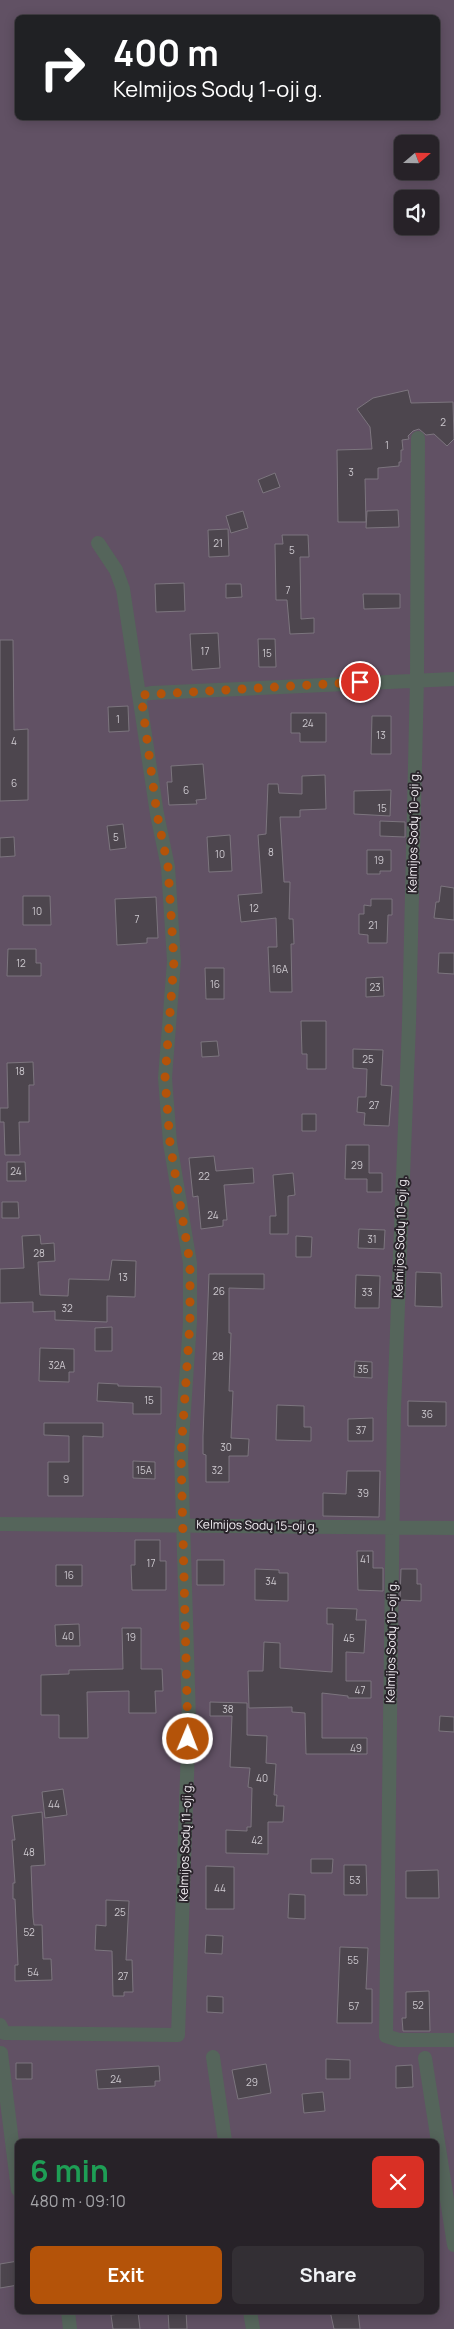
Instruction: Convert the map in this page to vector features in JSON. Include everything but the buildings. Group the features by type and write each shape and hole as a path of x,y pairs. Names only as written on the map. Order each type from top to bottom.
{"street":[{"name":"Kelmijos Sodų 10-oji g.","path":"418,438 416,679 409,1023 394,1408 386,2036 399,2040 454,2040"},
{"name":"Kelmijos Sodų 11-oji g.","path":"2,2029 178,2035 189,1719 181,1454 190,1322 190,1263 170,1143 165,1078 174,961 168,867 157,814 141,695 131,650 123,589 116,570 98,543"},
{"path":"141,695 416,679 454,679"},
{"name":"Kelmijos Sodų 15-oji g.","path":"0,1524 182,1524 454,1528"},
{"path":"1,2053 15,2166"},
{"path":"213,2057 225,2139"},
{"path":"425,2058 438,2139"},
{"path":"439,2148 454,2245"},
{"path":"68,2314 70,2329"},
{"path":"250,2314 253,2329"}],"shaded area":[{"path":"0,0 454,0 454,2329 0,2329"}],"route":[{"path":"188,1739 181,1454 190,1322 190,1263 170,1143 165,1078 174,961 168,867 157,814 141,695 360,682"}]}
